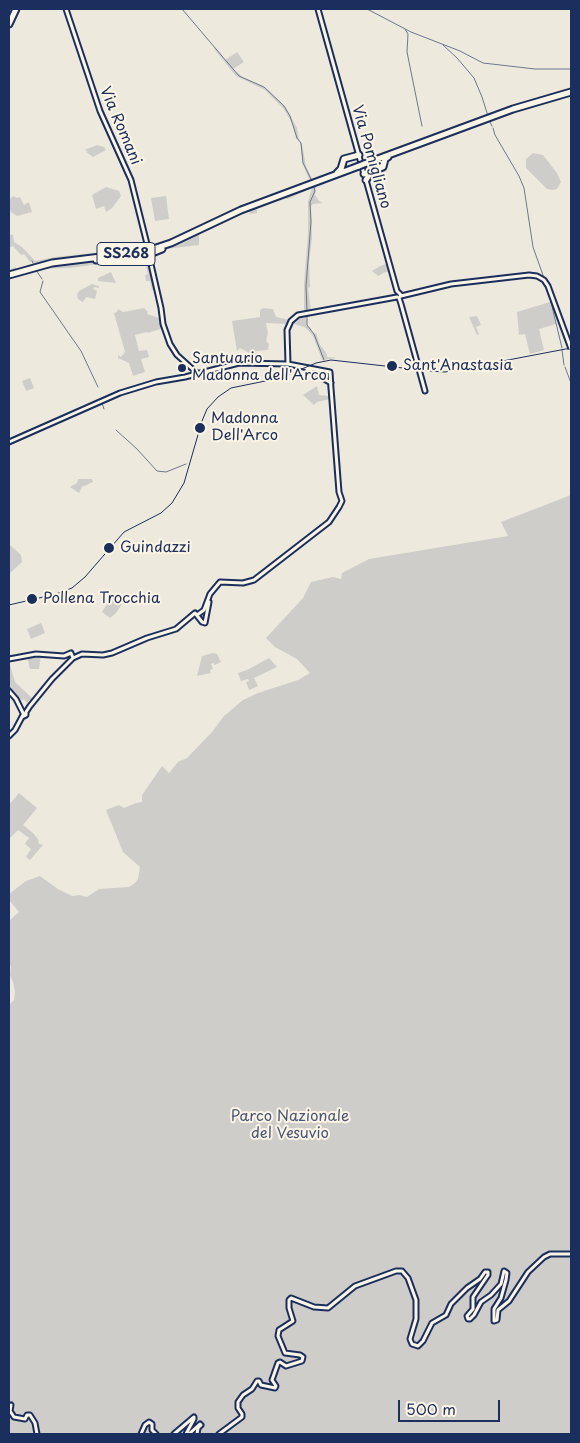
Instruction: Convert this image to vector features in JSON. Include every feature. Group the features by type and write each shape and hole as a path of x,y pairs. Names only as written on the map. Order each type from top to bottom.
{"highway":[{"path":"9,19 15,9"},
{"path":"9,24 15,9"},
{"name":"SS268","path":"325,178 489,118 571,92"},
{"path":"357,148 356,155 362,166 380,160 384,162"},
{"name":"SS268","path":"342,166 346,169 362,166 371,172 383,167 386,158 396,152"},
{"name":"SS268","path":"148,257 160,244 249,206 340,172 344,160 356,155"},
{"path":"366,180 367,175 371,172"},
{"name":"SS268","path":"148,257 152,253 174,245 211,223"},
{"name":"SS268","path":"9,275 40,265 150,250 171,243 211,223"},
{"path":"40,265 109,257"},
{"path":"40,265 57,260 148,257"}],"street":[{"name":"Via Romani","path":"66,9 100,110 131,180 161,308 163,326 174,351 196,374"},
{"name":"Via Pomigliano","path":"318,9 357,148"},
{"name":"Via Pomigliano","path":"362,166 425,391"},
{"path":"286,362 287,330 291,321 298,315 456,283 529,275 537,276 544,280 548,286 570,349"},
{"path":"9,442 134,388 246,362 286,362 312,370 330,372 339,492 342,501 329,522 262,575 251,581 220,582 212,591 202,612 196,614 178,628 108,654 82,654 72,658 34,700 15,730 9,736"},
{"path":"312,370 331,383"},
{"path":"196,614 205,623 208,602"},
{"path":"9,659 36,654 64,656 70,653 72,658"},
{"path":"9,691 17,700 24,714"},
{"path":"219,1434 242,1417 238,1408 238,1402 252,1388 256,1381 259,1381 261,1385 275,1388 276,1386 272,1380 278,1363 288,1366 303,1360 300,1355 285,1353 278,1336 279,1330 293,1321 288,1308 291,1298 314,1307 328,1308 354,1286 396,1271 402,1271 408,1278 416,1300 416,1319 410,1339 412,1344 418,1346 423,1341 432,1323 446,1315 453,1302 485,1272 488,1272 488,1275 473,1297 473,1309 467,1316 468,1319 474,1315 481,1302 501,1284 504,1271 507,1273 506,1280 501,1298 494,1309 494,1321 497,1320 498,1310 510,1301 528,1272 544,1257 553,1254 571,1254"},
{"path":"9,1406 11,1405 10,1411 14,1417 25,1419 30,1415 35,1423 37,1434"},
{"path":"174,1434 194,1417 187,1434"},
{"path":"141,1434 145,1425 149,1422 156,1434"},
{"path":"187,1434 200,1424 201,1426 198,1428 197,1434"}],"green space":[{"path":"215,47 225,60 237,52 244,62 233,69 244,78 265,87 285,106 297,128 306,166 312,179 309,179 303,164 300,143 296,138 292,123 283,108 265,90 236,76 214,49"},
{"path":"97,145 104,147 106,150 93,157 86,152 88,151 84,150"},
{"path":"533,153 543,155 557,173 561,182 557,189 547,189 526,168 526,159"},
{"path":"323,182 323,184 316,187 315,195 323,203 311,206 312,238 309,262 310,287 308,288 311,311 304,312 308,202 312,188 288,199 284,198 257,208 257,213 250,214 249,210 218,221"},
{"path":"106,187 119,191 121,196 112,208 106,212 104,206 96,209 92,195"},
{"path":"13,196 20,197 24,205 29,202 32,212 17,216 11,212 9,200"},
{"path":"166,196 169,219 155,221 151,198"},
{"path":"199,232 199,245 165,249 159,255 158,252"},
{"path":"9,234 13,235 14,242 22,247 35,261 105,252 54,259 9,274 9,270 15,267 17,269 34,263 33,261 30,262 24,254 21,255 13,246 9,248"},
{"path":"110,260 146,262 149,264 156,287 152,290 150,281 146,281 145,275 148,274 146,265 130,266 121,261 70,268 37,269 9,279 9,276 38,267"},
{"path":"386,264 390,271 378,276 372,271 380,266"},
{"path":"111,272 116,283 98,281 98,278"},
{"path":"92,284 99,286 99,288 94,287 93,289 97,291 95,299 86,297 83,302 78,299 79,291"},
{"path":"550,302 556,324 539,329 544,350 530,354 525,334 519,335 517,312"},
{"path":"144,308 148,312 147,314 159,318 163,328 135,335 139,351 147,350 149,357 141,359 145,372 133,376 129,363 118,358 118,355 121,357 125,352 114,313 118,309 123,312"},
{"path":"263,308 273,309 276,317 290,320 288,324 266,323 268,350 256,351 257,354 251,354 240,348 237,351 232,321 260,317 260,310"},
{"path":"306,314 307,326 309,326 314,334 316,333 327,357 337,358 322,360 313,336 308,330 291,323 299,316"},
{"path":"477,316 481,325 476,327 479,334 477,335 469,317"},
{"path":"30,378 34,388 26,391 22,381"},
{"path":"317,386 319,395 330,396 330,399 317,402 314,405 303,395"},
{"path":"78,479 92,479 93,482 82,487 79,493 70,487 77,483"},
{"name":"Parco Nazionale del Vesuvio","path":"571,495 571,1434 9,1434 9,1005 14,1000 15,992 10,975 9,921 19,912 9,900 9,894 26,881 40,876 72,896 87,897 99,889 129,887 135,883 138,879 140,867 123,852 106,810 119,805 124,808 142,802 142,795 162,766 169,773 178,762 187,758 212,732 224,716 243,700 298,680 310,673 297,659 275,647 266,638 303,598 311,582 333,577 341,579 342,573 369,559 508,536 501,522"},
{"path":"9,544 21,555 22,562 9,574"},
{"path":"115,597 123,602 116,613 110,618 102,612 111,598"},
{"path":"41,623 45,633 31,639 27,629"},
{"path":"213,653 217,654 221,662 215,665 211,664 213,669 210,670 211,673 197,676 202,656"},
{"path":"41,655 39,669 30,669 27,656"},
{"path":"269,658 277,667 254,678 258,686 249,690 246,682 249,681 248,679 241,681 238,673"},
{"path":"9,661 15,682 32,698 31,702 29,700 27,703 24,699 19,702 9,689"},
{"path":"19,793 37,808 23,825 33,833 38,839 39,844 43,845 30,860 26,857 31,849 25,844 29,838 18,830 9,839 9,805"}],"waterway":[{"path":"182,9 239,76 264,87 284,106 290,116 297,138 301,143 303,163 311,179"},
{"path":"367,9 411,32 460,51 483,63 535,69 571,69"},
{"path":"405,29 408,34 407,52 422,126"},
{"path":"443,45 474,78 488,116"},
{"path":"489,120 492,126"},
{"path":"493,128 524,188 533,247 544,278"},
{"path":"307,312 306,286 311,222 310,202 315,191 313,184"},
{"path":"36,270 42,279"},
{"path":"43,281 40,292 81,351 98,387"},
{"path":"549,294 562,348"},
{"path":"307,315 307,325 314,334 324,360"},
{"path":"562,350 564,365"},
{"path":"565,367 571,383"},
{"path":"102,403 104,409"},
{"path":"116,430 157,471 166,472 186,464"}],"railway":[{"path":"9,605 56,594 72,588 85,577 124,532 161,513 172,503 184,483 207,409 218,397 231,388 280,378 316,363 331,360 445,372 571,348"}],"place":[{"name":"Sant'Anastasia","path":"392,366"},
{"name":"Santuario Madonna dell'Arco","path":"182,368"},
{"name":"Madonna Dell'Arco","path":"200,428"},
{"name":"Guindazzi","path":"109,548"},
{"name":"Pollena Trocchia","path":"32,599"}]}
